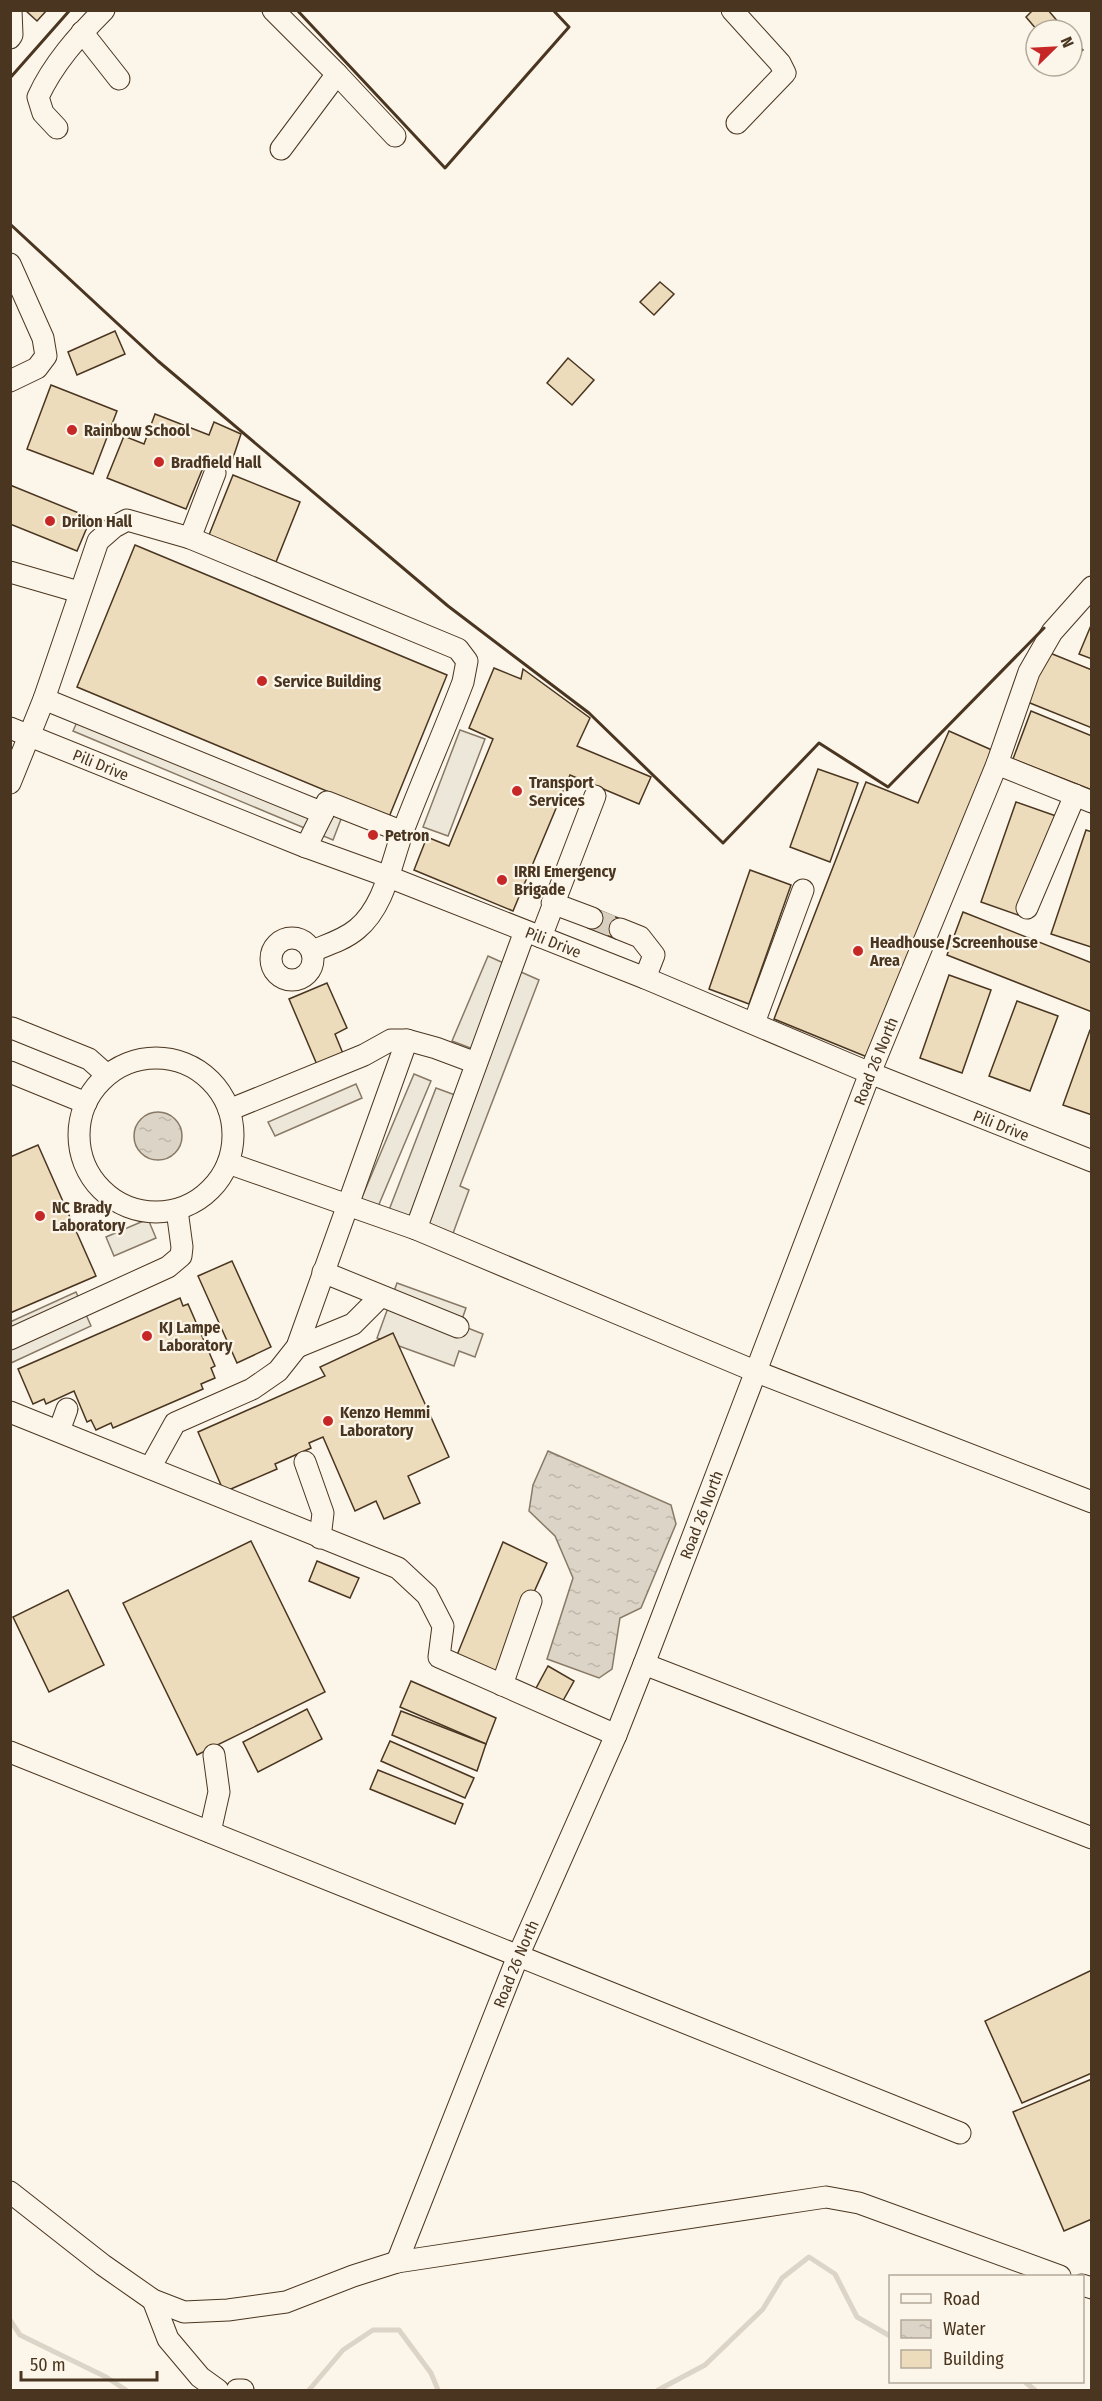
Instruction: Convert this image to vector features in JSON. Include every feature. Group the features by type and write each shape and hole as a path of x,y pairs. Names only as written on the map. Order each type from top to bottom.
{"street":[{"path":"10,38 12,35 11,10"},
{"path":"57,128 43,113 38,98 49,75 82,32 104,10"},
{"path":"273,10 395,136"},
{"path":"732,10 780,63 785,73 737,123"},
{"path":"82,32 119,79"},
{"path":"281,148 337,74"},
{"path":"10,264 44,338 46,356 37,369 10,381"},
{"path":"190,538 215,473"},
{"path":"10,783 44,699 98,541 114,527 128,520 190,538 458,649 467,661 463,682 374,909 357,929 341,939 312,951"},
{"path":"10,572 79,592"},
{"name":"Road 26 North","path":"397,2262 518,1956 616,1735 758,1372 870,1073 997,764 1029,672 1052,632 1092,587"},
{"path":"44,699 323,813"},
{"name":"Pili Drive","path":"10,728 306,847 645,978 870,1073 1092,1161"},
{"path":"997,764 1083,798 1027,908"},
{"path":"416,1229 476,1063 533,934 552,903 595,796"},
{"path":"306,847 327,802 403,832"},
{"path":"754,1023 803,890"},
{"path":"552,903 592,918"},
{"path":"620,929 639,937 654,955 645,978"},
{"path":"12,1028 89,1059 107,1075"},
{"path":"229,1110 364,1055 391,1040 407,1040 476,1063"},
{"path":"150,1468 175,1423 252,1389 278,1371 297,1347 407,1040"},
{"path":"153,1058 177,1061 199,1071 217,1088 229,1110 233,1128 233,1146 228,1163 216,1184 199,1200 177,1210 152,1213 128,1207 106,1194 90,1175 81,1152 79,1127 86,1103 95,1088 107,1075 128,1063 153,1058"},
{"path":"10,1072 86,1103"},
{"path":"228,1163 416,1229 758,1372 1092,1502"},
{"path":"10,1339 168,1267 182,1256 183,1247 177,1210"},
{"path":"323,1272 458,1327"},
{"path":"297,1347 353,1324 380,1297"},
{"path":"58,1431 67,1409"},
{"path":"10,1412 398,1568 427,1595 443,1626 439,1657 616,1735"},
{"path":"305,1462 323,1513 320,1538"},
{"path":"502,1685 531,1601"},
{"path":"644,1664 1092,1838"},
{"path":"10,1752 960,2133"},
{"path":"210,1832 219,1791 214,1755"},
{"path":"10,2192 103,2265 153,2300 184,2312 228,2310 286,2302 397,2262 826,2197 859,2203 1055,2275"},
{"path":"153,2300 168,2339 200,2377 218,2391"},
{"path":"237,2391 243,2390"}],"shaded area":[{"path":"84,706 343,814 333,840 73,731"},
{"path":"460,730 485,739 448,836 423,827"},
{"path":"488,956 508,965 473,1049 452,1041"},
{"path":"521,972 539,980 460,1186 469,1190 452,1236 424,1225"},
{"path":"414,1074 431,1081 377,1209 360,1202"},
{"path":"356,1084 362,1098 275,1136 268,1122"},
{"path":"436,1088 455,1095 409,1218 389,1210"},
{"path":"148,1219 156,1238 114,1256 106,1237"},
{"path":"397,1283 466,1308 460,1325 483,1334 475,1357 459,1351 454,1366 377,1338"},
{"path":"76,1292 91,1326 11,1363 10,1322"}],"water":[{"path":"153,1112 163,1112 175,1119 182,1131 182,1141 175,1153 163,1160 153,1160 138,1149 134,1141 134,1131 145,1116"},
{"path":"548,1451 671,1505 676,1524 641,1608 620,1618 612,1669 599,1678 547,1659 573,1578 555,1536 529,1511 533,1485"}],"building":[{"path":"25,10 47,10 37,21"},
{"path":"1033,10 1048,10 1055,18 1027,18"},
{"path":"660,282 674,294 654,315 640,302"},
{"path":"115,331 125,354 77,375 68,352"},
{"path":"568,358 594,380 572,405 547,383"},
{"name":"Rainbow School","path":"51,385 117,411 93,474 27,449"},
{"name":"Bradfield Hall","path":"155,414 209,435 214,422 241,434 230,467 207,458 186,509 107,478 124,436 144,444"},
{"path":"233,475 300,502 276,562 209,535"},
{"name":"Drilon Hall","path":"10,485 91,518 77,551 10,524"},
{"name":"Service Building","path":"135,545 447,675 389,817 77,687"},
{"path":"1092,623 1092,659 1079,654"},
{"path":"1045,651 1092,670 1092,728 1025,701"},
{"name":"Transport Services","path":"494,668 521,679 523,669 590,718 577,746 651,777 639,804 570,775 513,911 414,870 427,837 449,846 493,739 469,728"},
{"path":"1031,711 1092,736 1092,790 1013,759"},
{"name":"Headhouse/Screenhouse Area","path":"949,731 994,751 872,1059 774,1019 866,782 918,803"},
{"path":"818,769 858,783 830,862 790,847"},
{"path":"1016,802 1056,816 1021,916 981,902"},
{"path":"1086,830 1092,832 1091,947 1051,934"},
{"path":"750,870 791,885 749,1004 709,989"},
{"path":"596,909 623,920 616,939 588,928"},
{"path":"963,912 1092,963 1092,1012 947,955"},
{"path":"949,975 991,990 962,1073 920,1058"},
{"path":"327,983 347,1028 335,1034 344,1056 318,1067 289,999"},
{"path":"1017,1001 1058,1016 1030,1091 989,1076"},
{"path":"1090,1030 1092,1030 1092,1115 1063,1105"},
{"name":"NC Brady Laboratory","path":"38,1145 96,1276 10,1313 10,1157"},
{"path":"232,1261 271,1347 237,1363 198,1276"},
{"name":"KJ Lampe Laboratory","path":"180,1298 183,1306 188,1304 215,1366 211,1368 215,1378 201,1384 203,1389 113,1428 111,1423 96,1430 91,1420 87,1422 74,1391 46,1404 44,1399 33,1404 18,1369"},
{"name":"Kenzo Hemmi Laboratory","path":"393,1333 449,1457 408,1476 420,1503 384,1519 376,1501 355,1511 323,1437 309,1443 311,1448 275,1464 277,1469 224,1492 198,1432 325,1376 320,1367"},
{"path":"251,1541 325,1692 197,1755 123,1603"},
{"path":"503,1542 547,1563 496,1677 455,1660"},
{"path":"317,1561 359,1578 350,1598 309,1581"},
{"path":"68,1590 104,1665 49,1692 13,1617"},
{"path":"548,1666 574,1681 560,1706 534,1692"},
{"path":"411,1681 496,1718 486,1744 400,1707"},
{"path":"307,1709 322,1739 258,1772 243,1742"},
{"path":"401,1711 486,1744 477,1771 392,1735"},
{"path":"390,1741 474,1778 465,1798 381,1761"},
{"path":"378,1770 463,1804 455,1824 370,1789"},
{"path":"1092,1970 1092,2073 1022,2103 985,2021"},
{"path":"1092,2079 1092,2219 1064,2231 1013,2112"}],"waterway":[{"path":"658,2390 705,2365 763,2309 782,2278 809,2257 835,2274 857,2317 889,2335"},
{"path":"10,2320 20,2335 106,2377 126,2390"},
{"path":"309,2390 343,2350 373,2330 399,2330 431,2373 438,2390"},
{"path":"1026,2383 1035,2390"}],"tunnel":[{"path":"592,918 620,929"}],"wall":[{"path":"10,78 70,10"},
{"path":"297,10 445,168 569,27 553,10"},
{"path":"10,224 158,361 448,606 589,713 723,843 819,743 888,787 1044,628"}],"place":[{"name":"Rainbow School","path":"72,430"},
{"name":"Bradfield Hall","path":"159,462"},
{"name":"Drilon Hall","path":"50,521"},
{"name":"Service Building","path":"262,681"},
{"name":"Transport Services","path":"517,791"},
{"name":"Petron","path":"373,835"},
{"name":"IRRI Emergency Brigade","path":"502,880"},
{"name":"Headhouse/Screenhouse Area","path":"858,951"},
{"name":"NC Brady Laboratory","path":"40,1216"},
{"name":"KJ Lampe Laboratory","path":"147,1336"},
{"name":"Kenzo Hemmi Laboratory","path":"328,1421"}]}
